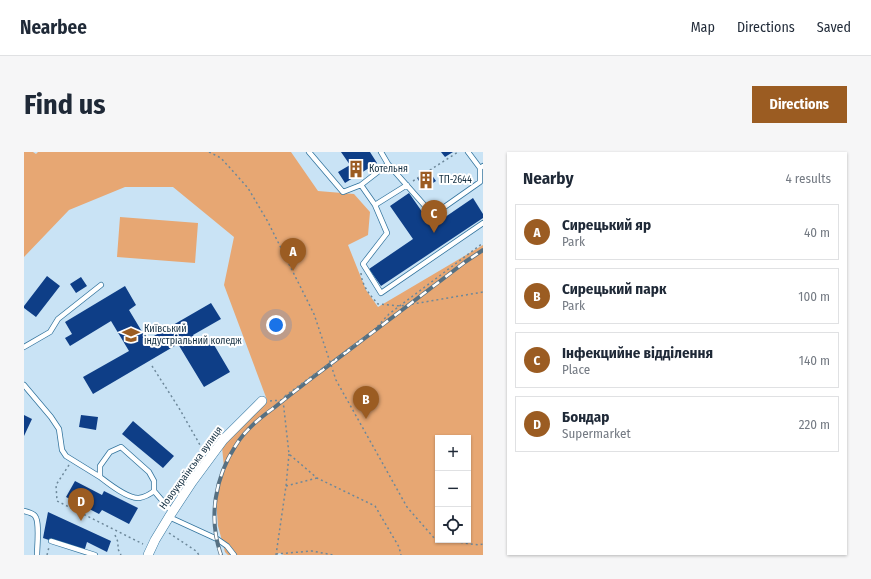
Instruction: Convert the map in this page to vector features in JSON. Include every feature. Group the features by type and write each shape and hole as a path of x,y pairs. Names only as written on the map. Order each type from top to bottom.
{"street":[{"name":"Новоукраїнська вулиця","path":"148,555 170,514 223,440 262,401"}],"lane":[{"path":"309,152 343,192 361,185 388,164"},
{"path":"381,152 388,164 433,214 481,185 481,167 468,152"},
{"path":"361,185 375,206 387,233 363,264 381,293 483,223"},
{"path":"375,206 407,186"},
{"path":"24,347 50,332 58,319 101,284"},
{"path":"24,385 51,417 59,429 62,450 66,456 127,495 138,498 147,496 154,491"},
{"path":"100,478 100,466 110,452 121,447 149,472 154,481 154,491 170,514 217,539 227,546 234,555"},
{"path":"24,511 35,515 38,522 37,555"},
{"path":"51,542 95,555"}],"path":[{"path":"210,152 220,158 248,188 268,222 314,314 336,380 407,507 435,539"},
{"path":"407,186 458,152"},
{"path":"333,555 312,551 276,555 289,454 283,400 286,396 374,330 390,314 483,243"},
{"path":"401,306 483,292"},
{"path":"152,366 179,408 204,452"},
{"path":"262,401 283,400"},
{"path":"289,454 317,478 375,506 399,547 401,555"},
{"path":"72,460 56,485 57,501 145,545"},
{"path":"286,486 317,478"},
{"path":"162,528 196,551 199,555"},
{"path":"115,535 118,542 120,555"},
{"path":"47,555 51,542"},
{"path":"464,543 479,545 483,544"}],"shaded area":[{"path":"24,152 33,152 36,154 38,152 291,152 318,191 354,194 370,212 368,235 348,245 366,290 378,307 483,245 483,555 284,555 279,553 277,555 228,555 225,552 218,526 216,500 224,467 222,447 267,400 224,285 234,237 173,187 125,187 69,210 24,257"},
{"path":"120,217 198,223 195,263 117,257"}],"building":[{"name":"Котельня","path":"341,152 370,152 377,163 345,183 338,172 350,165"},
{"path":"441,152 453,152 445,157"},
{"name":"ТП-2644","path":"429,171 436,181 424,189 417,178"},
{"path":"409,193 432,226 473,198 483,214 483,218 381,286 369,269 413,239 390,206"},
{"path":"47,276 60,286 36,317 24,308 24,306"},
{"path":"81,277 87,286 76,293 70,284"},
{"path":"125,286 136,305 129,310 147,340 211,303 221,319 193,335 198,345 210,338 230,372 204,387 178,344 93,394 83,377 129,351 111,321 70,346 65,338 72,334 65,322"},
{"path":"24,415 32,419 24,436"},
{"path":"81,415 98,417 96,430 79,427"},
{"path":"133,421 174,456 163,468 122,434"},
{"path":"75,481 102,495 104,491 138,508 129,524 102,510 99,514 66,497"},
{"path":"48,512 111,541 107,552 87,542 84,552 43,538"}],"railway":[{"path":"221,555 215,527 214,512 216,498 223,470 229,457 244,434 303,385 483,250"}],"place":[{"name":"Котельня","path":"356,169"},
{"name":"ТП-2644","path":"426,180"},
{"name":"Інфекцийне відділення","path":"434,233"},
{"name":"Сирецький яр","path":"293,271"},
{"name":"Київський індустріальний коледж","path":"131,335"},
{"name":"Сирецький парк","path":"366,419"},
{"name":"Бондар","path":"81,521"}]}
